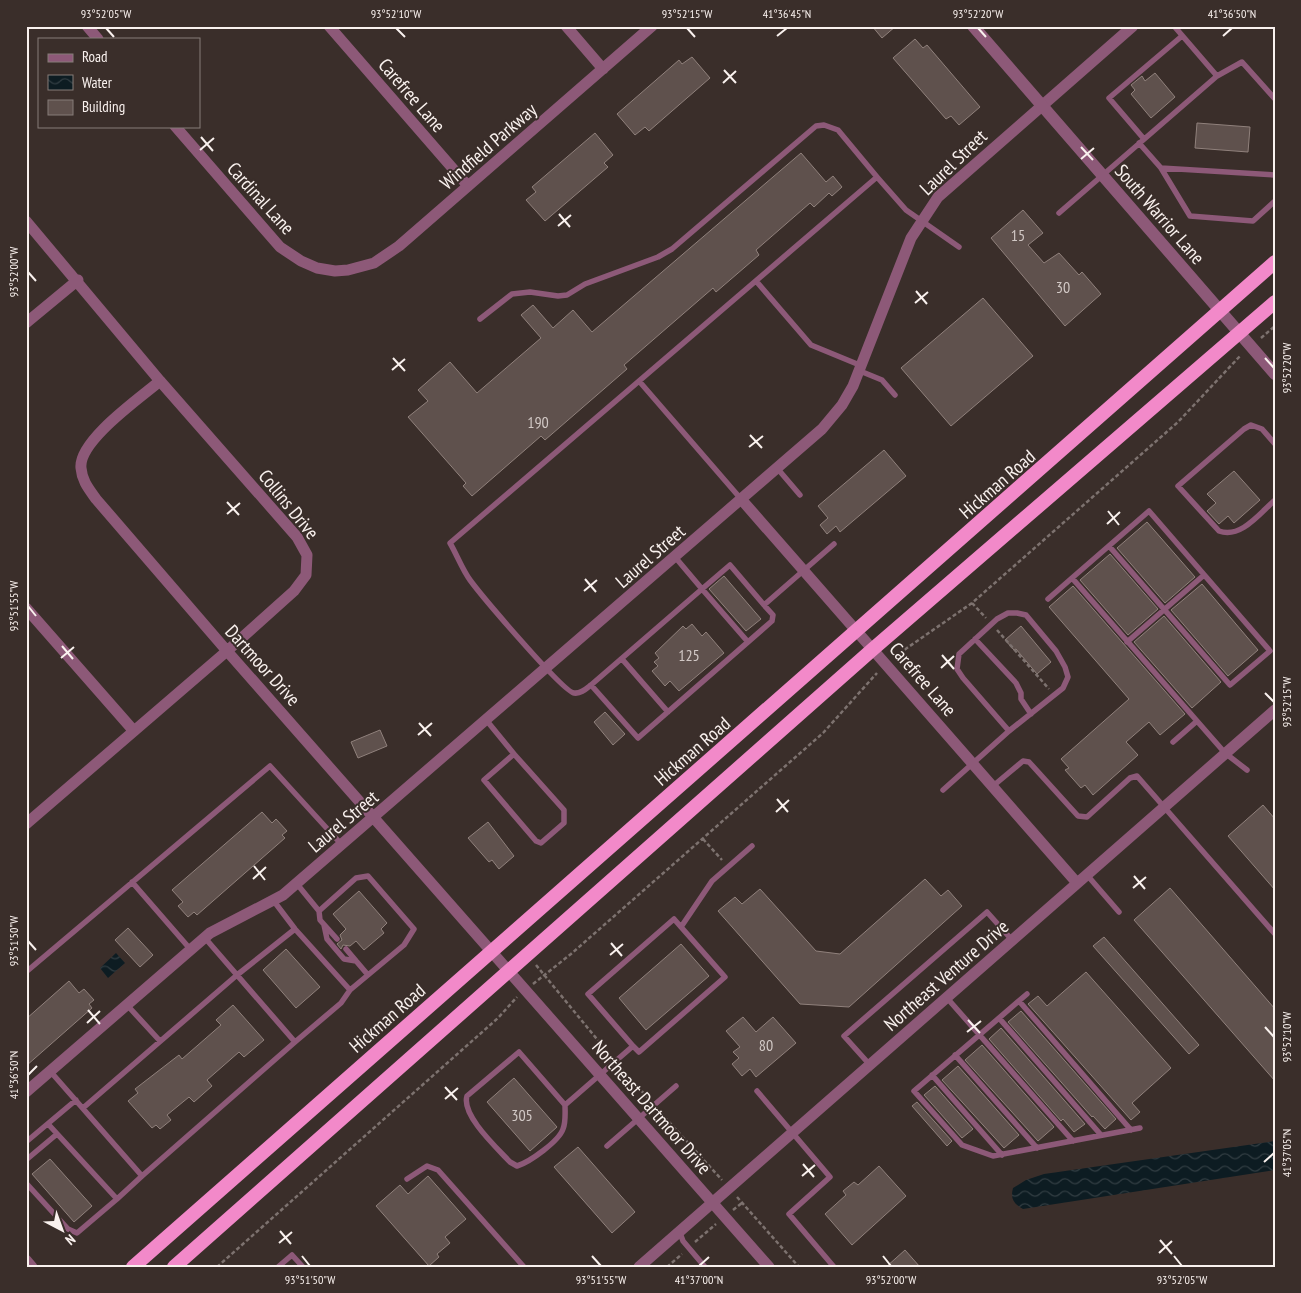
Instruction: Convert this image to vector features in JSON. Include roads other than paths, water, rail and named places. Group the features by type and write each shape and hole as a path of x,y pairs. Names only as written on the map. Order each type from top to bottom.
{"highway":[{"name":"Hickman Road","path":"134,1267 1275,262"},
{"path":"174,1267 873,649 1275,302"}],"street":[{"name":"Carefree Lane","path":"329,26 468,186"},
{"path":"566,26 603,69"},
{"name":"Windfield Parkway","path":"335,271 374,263 399,246 652,26"},
{"name":"South Warrior Lane","path":"973,26 1275,374"},
{"name":"Laurel Street","path":"26,1092 205,938 273,900 297,884 547,669 828,422 842,405 861,368 906,251 920,221 954,181 1133,26"},
{"name":"Cardinal Lane","path":"176,128 280,247 317,268 335,271"},
{"name":"Collins Drive","path":"26,220 78,280 160,381 297,537 307,555 306,575 294,591 26,824"},
{"path":"26,324 78,280"},
{"name":"Dartmoor Drive","path":"160,381 102,430 85,448 80,466 83,481 96,499 227,651 509,970"},
{"name":"Carefree Lane","path":"742,499 1077,883"},
{"path":"26,608 133,730"},
{"name":"Northeast Venture Drive","path":"639,1267 1275,710"},
{"name":"Northeast Dartmoor Drive","path":"509,970 769,1267"},
{"path":"26,1260 32,1267"}],"lane":[{"path":"1174,26 1217,76"},
{"path":"1182,36 1109,98 1161,168 1190,216 1253,221 1275,201"},
{"path":"1059,213 1217,76 1242,62 1275,100"},
{"path":"480,319 512,294 530,292 558,296 567,294 585,284 658,257 672,249 816,126 824,124 838,130 906,210 959,247"},
{"path":"1161,168 1238,175 1275,175"},
{"path":"591,685 638,738 772,622 773,615 730,565 591,685 581,692 574,693 566,689 547,669 470,580 450,543 878,177"},
{"path":"1208,218 1209,209"},
{"path":"1234,220 1235,211"},
{"path":"756,281 811,345 882,380 895,395"},
{"path":"639,381 742,499"},
{"path":"1275,444 1262,429 1251,426 1244,429 1178,486 1219,531 1227,534 1242,528 1275,500"},
{"path":"777,468 800,495"},
{"path":"1048,599 1149,511 1270,651 1230,685 1109,546"},
{"path":"764,604 834,544"},
{"path":"675,557 748,642"},
{"path":"1127,642 1204,575"},
{"path":"1072,578 1225,754 1247,770"},
{"path":"943,790 1009,731 1064,688 1068,677 1056,651 1026,615 1008,613 991,624 959,654 958,669 963,678 1009,731"},
{"path":"975,639 1016,683 1021,693 1021,699 1031,714"},
{"path":"622,659 668,712"},
{"path":"487,721 564,810 564,823 541,843 536,841 484,780 514,754"},
{"path":"1173,742 1196,721"},
{"path":"993,786 1023,761 1029,762 1078,816 1087,817 1130,778 1137,776 1275,934"},
{"path":"26,972 270,766 342,845"},
{"path":"682,927 712,881 752,846"},
{"path":"1087,875 1119,912"},
{"path":"26,1183 68,1229 77,1233 341,1003 350,990 404,945 414,930 406,918 368,876 356,878 319,911"},
{"path":"132,882 191,950"},
{"path":"297,884 319,911 320,920 337,939"},
{"path":"273,900 295,929 350,990"},
{"path":"870,1066 844,1036 987,912 1012,940"},
{"path":"674,919 725,977 638,1052 633,1046 588,994 674,919"},
{"path":"324,925 327,939 344,959 356,961"},
{"path":"83,1108 237,975 295,929"},
{"path":"205,938 295,1042"},
{"path":"346,949 368,975"},
{"path":"1027,994 914,1090 962,1145 992,1156 1140,1128"},
{"path":"947,998 1073,1141"},
{"path":"1018,1001 1131,1130"},
{"path":"127,1005 160,1041"},
{"path":"998,1018 1101,1135"},
{"path":"565,1105 519,1052 468,1096 465,1102 467,1110 473,1119 510,1162 518,1166 534,1158 559,1136 564,1128 565,1105 633,1046"},
{"path":"955,1055 1037,1148"},
{"path":"50,1071 142,1176"},
{"path":"932,1075 1002,1155"},
{"path":"607,1146 676,1086"},
{"path":"757,1091 830,1177 789,1214 834,1267"},
{"path":"26,1142 49,1125 76,1100"},
{"path":"49,1125 117,1199"},
{"path":"26,1160 57,1134"},
{"path":"407,1179 427,1166 438,1170 524,1267"},
{"path":"680,1233 705,1267"},
{"path":"278,1267 292,1254 301,1266"}],"water":[{"path":"116,953 125,963 108,978 100,968"},
{"path":"1275,1141 1275,1170 1023,1209 1012,1198 1013,1188 1026,1180 1044,1174"}]}
